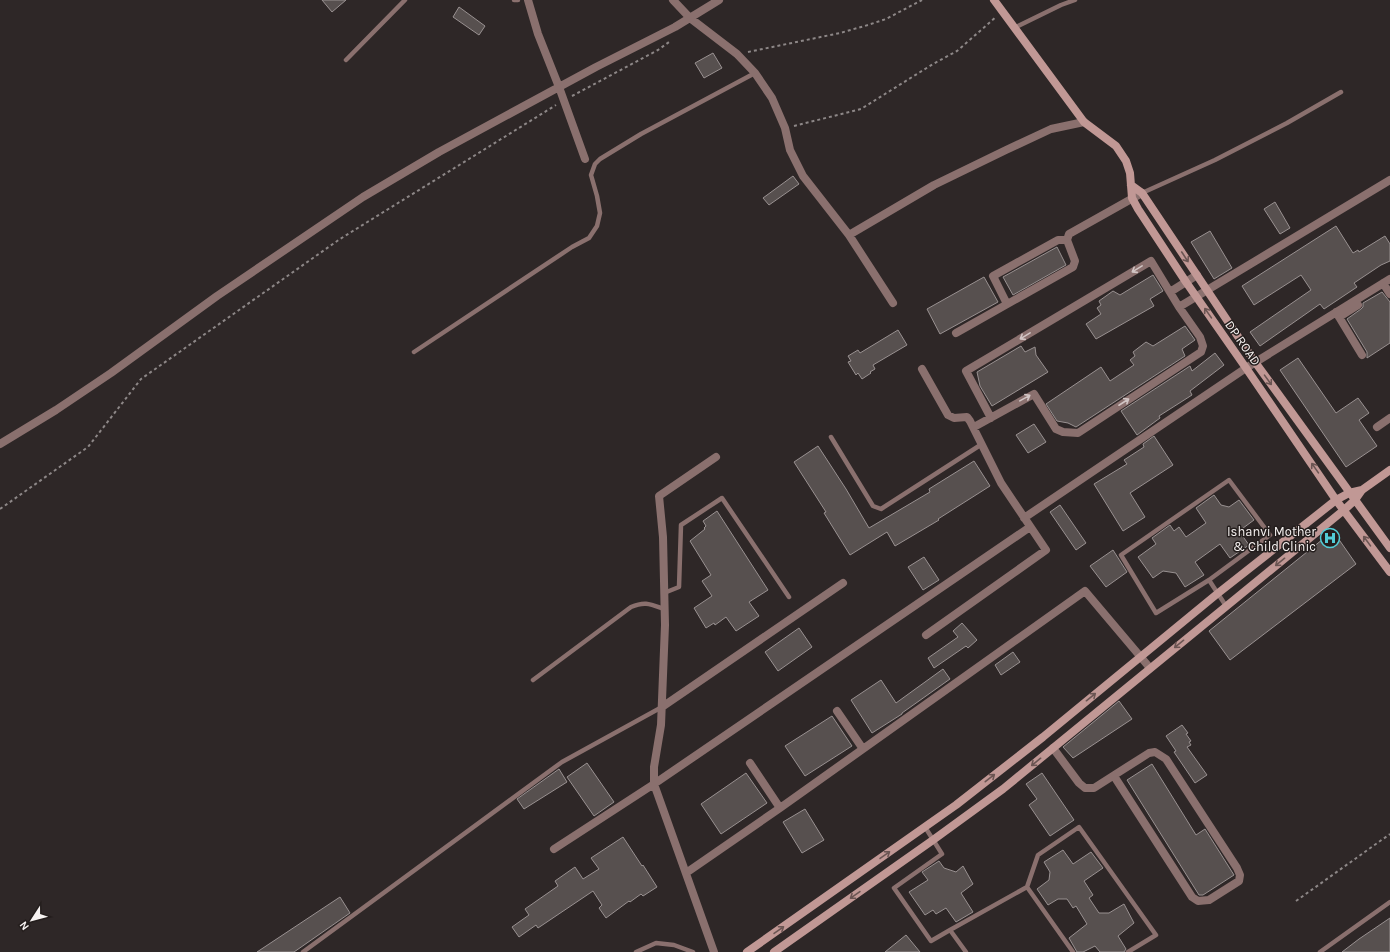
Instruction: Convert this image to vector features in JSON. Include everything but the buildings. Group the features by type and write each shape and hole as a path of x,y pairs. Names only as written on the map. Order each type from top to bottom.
{"street":[{"path":"528,0 538,34 560,87 585,159"},
{"path":"673,0 690,18 737,54 755,73 772,98 785,128 790,150 804,176 849,235 893,303"},
{"path":"0,444 111,372 217,296 363,198 439,152 560,87 675,28 719,0"},
{"path":"994,0 1084,122 1116,146 1126,161 1130,173 1131,185"},
{"path":"849,235 934,185 1000,153 1051,130 1084,122"},
{"path":"1179,307 1390,180"},
{"name":"DP ROAD","path":"1131,185 1142,193 1255,362 1390,548"},
{"name":"DP ROAD","path":"1131,185 1132,198 1196,297 1336,500 1390,572"},
{"path":"956,333 1073,267 1075,261 1067,240 1070,234 1142,193"},
{"path":"1007,304 993,276 1058,240 1067,240"},
{"path":"974,427 991,418 1034,394 1056,429 1063,432 1078,433 1201,352 1204,346 1200,337 1179,307 1151,261 966,371 991,418"},
{"path":"1170,292 1197,275"},
{"path":"1386,283 1390,294"},
{"path":"1365,300 1386,283"},
{"path":"1024,518 1255,362 1337,315 1386,283"},
{"path":"1337,315 1358,305"},
{"path":"1337,315 1362,355"},
{"path":"922,369 948,415 954,418 967,417 970,420 1001,483 1046,550 926,635"},
{"path":"1377,427 1390,418"},
{"path":"714,952 654,784 654,767 661,725 664,609 663,537 659,496 716,457"},
{"path":"747,952 956,805 1336,500 1362,490 1390,470"},
{"path":"774,952 1003,789 1344,510 1355,500 1362,490"},
{"path":"554,849 654,784 1030,527"},
{"path":"662,707 843,583"},
{"path":"686,873 1086,591 1150,668"},
{"path":"837,712 863,749"},
{"path":"1053,748 1079,783 1085,788 1094,788 1149,753 1154,752 1166,759 1237,868 1240,875 1239,881 1209,900 1198,901 1192,897 1114,776"},
{"path":"750,763 780,808"}],"lane":[{"path":"346,60 405,0"},
{"path":"1014,28 1061,5 1075,0"},
{"path":"414,352 572,247 589,238 597,226 600,213 591,175 595,164 600,159 641,134 755,73"},
{"path":"1142,193 1215,160 1287,123 1341,92"},
{"path":"831,437 873,506 881,509 982,444"},
{"path":"1229,480 1270,535 1209,580 1156,613 1121,555 1229,480"},
{"path":"664,593 679,587 681,525 722,498 789,597"},
{"path":"1209,580 1226,606"},
{"path":"533,680 631,607 646,602 664,609"},
{"path":"303,952 562,762 662,707"},
{"path":"925,827 942,854 894,888 931,941 1027,887 1038,855 1079,827 1156,935 1128,952"},
{"path":"1027,887 1073,952"},
{"path":"1320,952 1390,902"},
{"path":"950,930 966,952"},
{"path":"636,952 656,943 674,945 693,952"}],"path":[{"path":"737,54 868,25 886,19 922,0"},
{"path":"785,128 861,109 933,64 957,51 1003,12"},
{"path":"0,509 88,447 141,379 340,239 564,100 663,46 673,37 675,28"},
{"path":"1296,901 1390,834"}],"place":[{"name":"Ishanvi Mother & Child Clinic","path":"1330,538"}]}
